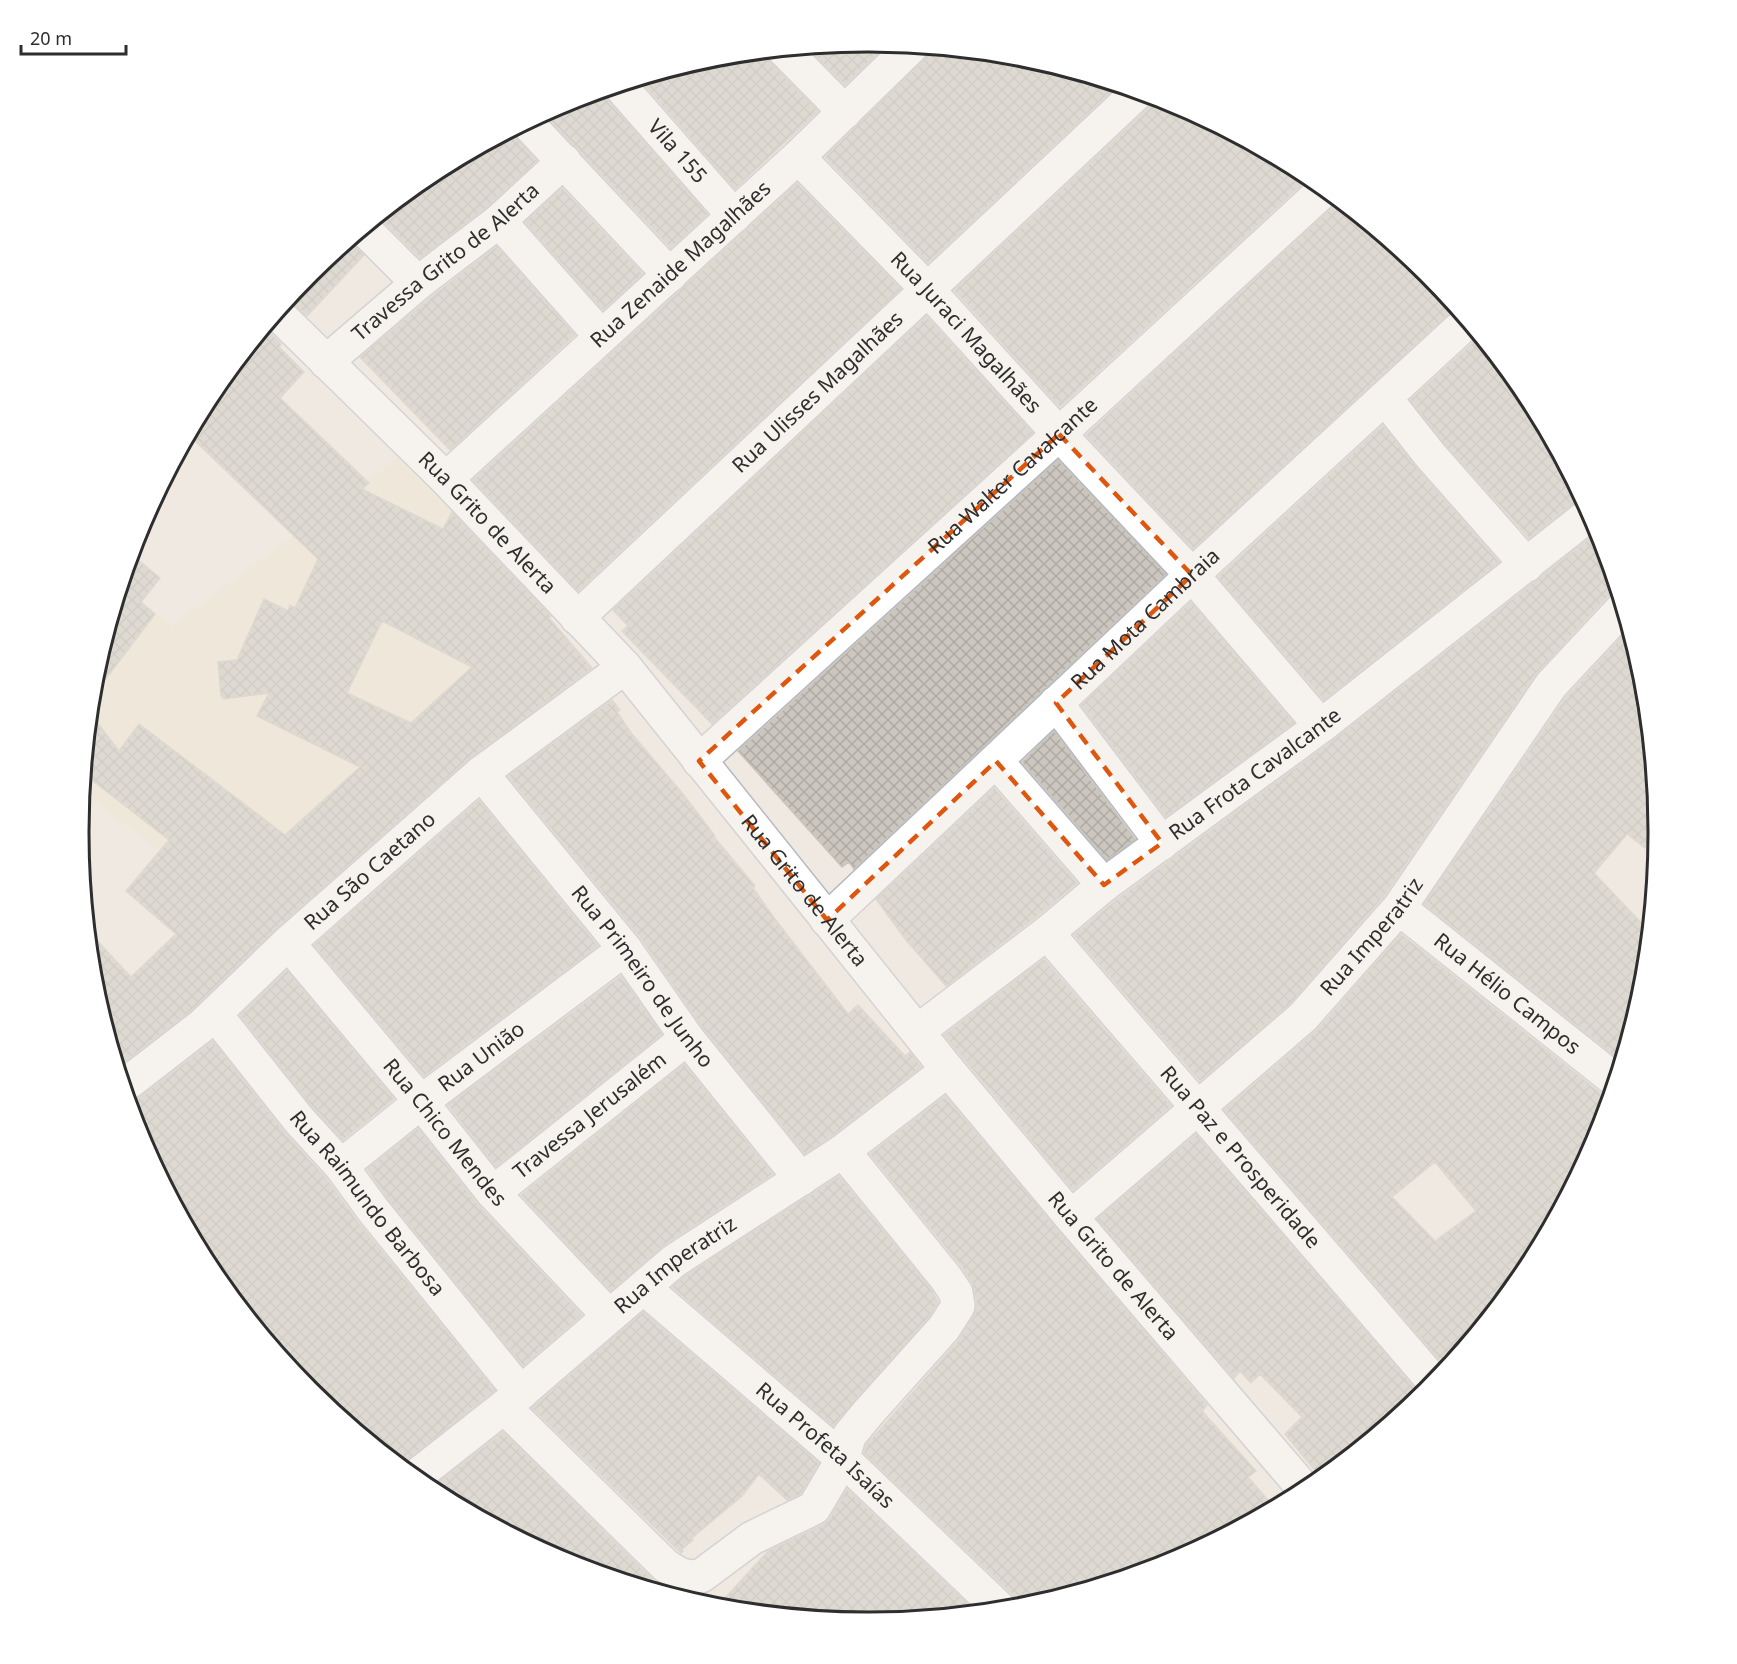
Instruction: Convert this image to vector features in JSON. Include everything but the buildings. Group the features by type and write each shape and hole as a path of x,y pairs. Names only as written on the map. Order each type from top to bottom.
{"street":[{"name":"Rua Zenaide Magalhães","path":"446,479 798,157 904,53"},
{"path":"791,57 845,112"},
{"name":"Vila 155","path":"625,92 734,216"},
{"name":"Rua Ulisses Magalhães","path":"577,618 1131,99"},
{"path":"533,129 670,275"},
{"name":"Rua Juraci Magalhães","path":"798,157 928,290 1192,575 1321,726"},
{"name":"Travessa Grito de Alerta","path":"326,362 418,283 499,221 564,161"},
{"name":"Rua Walter Cavalcante","path":"699,761 1318,196"},
{"path":"499,221 601,336"},
{"path":"369,234 418,283"},
{"name":"Rua Grito de Alerta","path":"282,318 446,479 625,667 948,1070 1298,1482"},
{"name":"Rua Mota Cambraia","path":"826,920 1192,575 1462,327"},
{"path":"1385,398 1430,455 1527,565"},
{"name":"Rua Frota Cavalcante","path":"918,1031 1047,933 1104,885 1321,726 1583,520"},
{"name":"Rua Imperatriz","path":"1071,1217 1303,1017 1400,908 1551,685 1617,615"},
{"name":"Rua São Caetano","path":"130,1082 215,1014 288,943 482,773 625,667"},
{"path":"1056,703 1162,843"},
{"path":"996,760 1104,885"},
{"name":"Rua Primeiro de Junho","path":"482,773 624,949 687,1038 801,1179"},
{"name":"Rua Hélio Campos","path":"1400,908 1609,1075"},
{"name":"Rua Paz e Prosperidade","path":"1047,933 1428,1375"},
{"name":"Rua Chico Mendes","path":"288,943 421,1102 493,1193 609,1316"},
{"name":"Rua União","path":"341,1166 421,1102 624,949"},
{"name":"Rua Raimundo Barbosa","path":"215,1014 299,1120 341,1166 513,1400 666,1566 689,1577 701,1576 752,1538 814,1509 843,1460"},
{"name":"Travessa Jerusalém","path":"493,1193 687,1038"},
{"name":"Rua Imperatriz","path":"423,1471 513,1400 675,1261 843,1151 948,1070"},
{"path":"843,1151 946,1278 956,1293 958,1306 944,1328 849,1436 843,1460"},
{"name":"Rua Profeta Isaías","path":"644,1288 843,1460 992,1602"}],"highlighted area":[{"path":"1059,434 1192,575 1056,703 1162,843 1104,885 996,761 827,920 699,761"}],"shaded area":[{"path":"400,456 547,601 218,896 90,798 96,730 104,680 128,590 172,626"}]}
